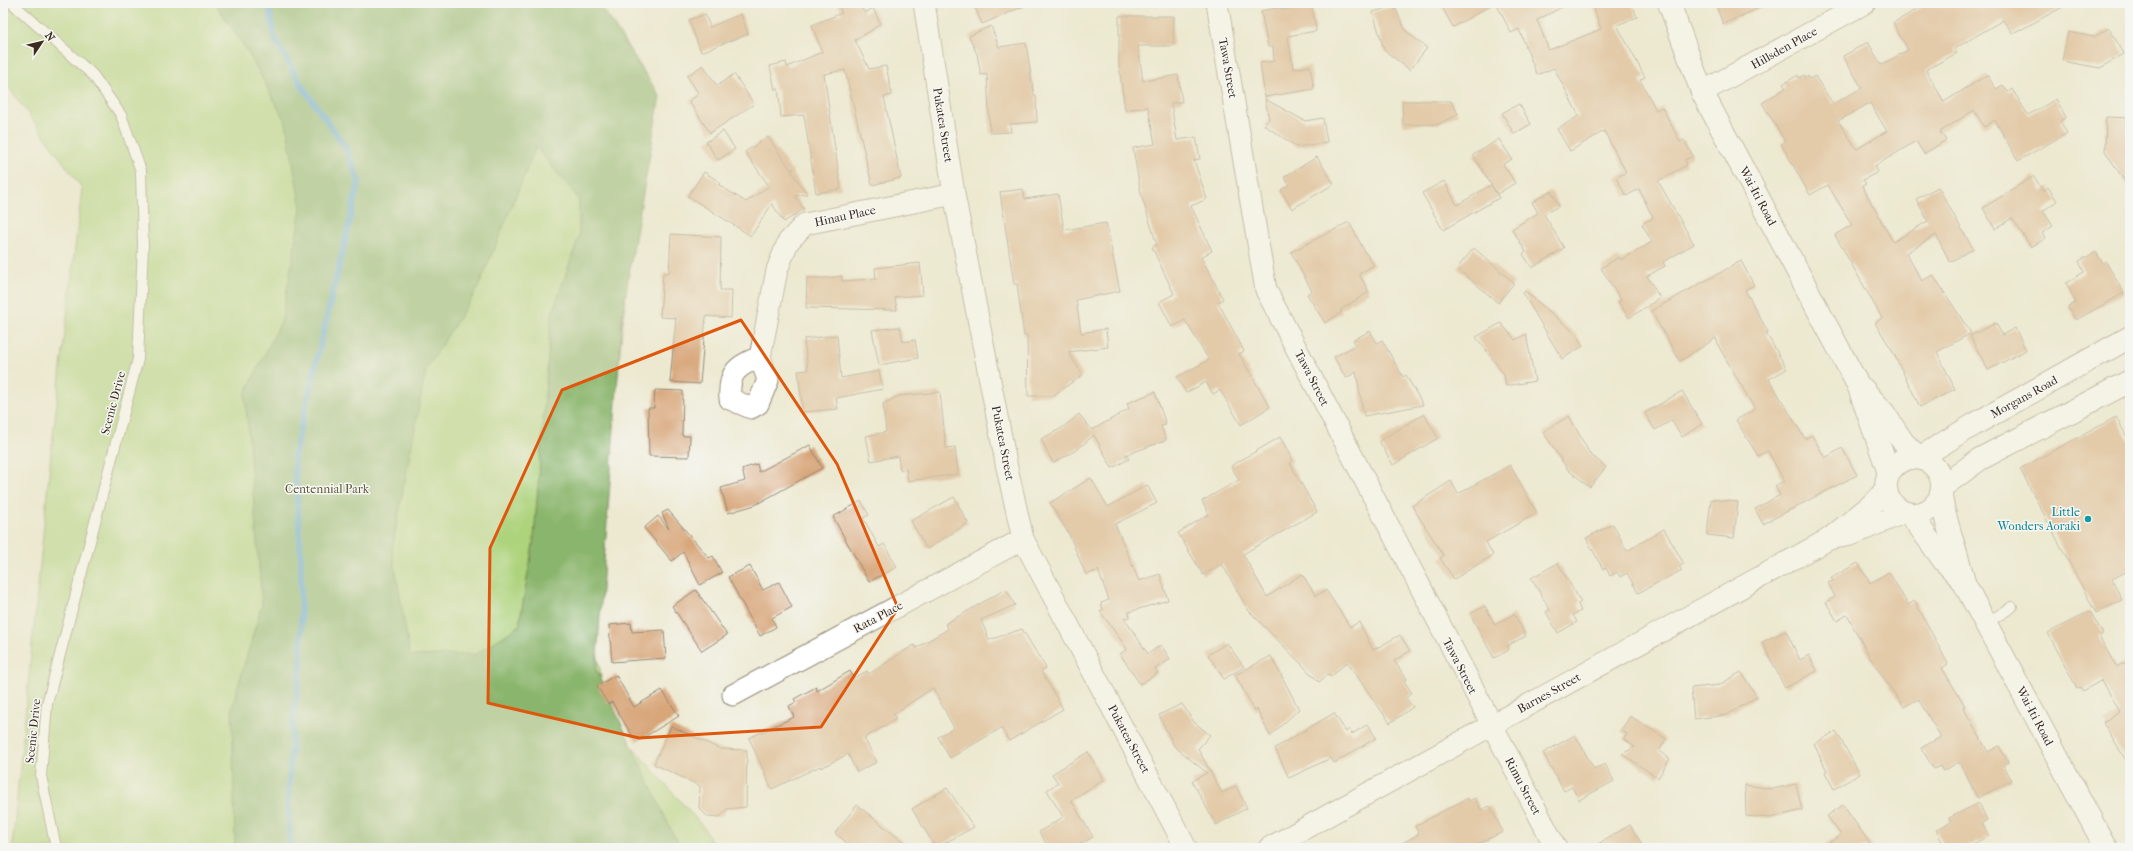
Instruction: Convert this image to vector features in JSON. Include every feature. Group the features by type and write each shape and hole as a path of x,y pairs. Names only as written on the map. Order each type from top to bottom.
{"street":[{"name":"Pukatea Street","path":"924,3 954,194 1007,468 1023,539 1186,848"},
{"name":"Tawa Street","path":"1217,3 1266,290 1491,725"},
{"name":"Wai-Iti Road","path":"1669,3 1702,92 1858,385 1887,480"},
{"name":"Hillsden Place","path":"1702,92 1865,3"},
{"name":"Hinau Place","path":"760,357 777,270 788,242 805,224 954,194"},
{"name":"Morgans Road","path":"1920,458 1975,424 2130,337"},
{"path":"1942,492 1941,476 1936,468 1929,462 1920,458 1909,458 1900,461 1887,480 1891,503 1907,514 1920,514 1929,511 1942,492 1980,459 2130,381"},
{"name":"Wai-Iti Road","path":"1858,385 1884,413 1903,442 1920,458"},
{"name":"Barnes Street","path":"1269,848 1829,539 1877,500 1887,480"},
{"name":"Wai-Iti Road","path":"1942,492 1944,514 1958,554 1964,583"},
{"name":"Barnes Street","path":"1829,539 1851,535 1907,514"},
{"name":"Wai-Iti Road","path":"1907,514 1944,561 1964,583 2106,848"},
{"name":"Rata Place","path":"733,695 1023,539"},
{"name":"Rimu Street","path":"1491,725 1556,848"}],"lane":[{"name":"Scenic Drive","path":"12,3 93,75 121,115 141,171 143,246 138,359 47,704 41,776 56,848"},
{"path":"1985,624 2012,607"}],"highlighted area":[{"path":"741,320 837,464 898,608 821,727 639,738 488,703 490,548 562,390"}],"green space":[{"name":"Centennial Park","path":"3,3 600,3 655,89 639,161 593,624 607,718 704,828 715,848 12,848 51,453 82,188 3,79"},
{"path":"215,3 597,3 660,96 623,308 596,670 672,832 682,848 235,848 232,707 262,604 245,394 282,320 301,208 286,123 248,52","holes":["536,147 579,199 579,236 551,317 534,538 519,626 476,654 410,656 392,549 426,370 478,288"]}],"building":[{"path":"837,3 858,3 865,13 873,8 880,23 872,30 855,40 869,69 886,66 892,95 884,97 901,178 872,185 845,70 824,74 841,189 816,193 804,115 781,117 778,88 775,90 770,66 786,62 787,67 822,52 812,25 842,13"},
{"path":"973,3 1031,3 982,24"},
{"path":"1440,3 1495,3 1453,27"},
{"path":"1496,3 1570,3 1537,20 1549,50 1601,29 1592,3 1632,3 1637,17 1617,25 1645,77 1640,80 1656,110 1662,107 1680,142 1684,140 1693,156 1685,160 1687,165 1658,181 1694,244 1663,262 1665,266 1647,276 1660,298 1629,318 1618,302 1621,300 1601,268 1619,257 1621,260 1652,242 1642,224 1653,218 1639,189 1626,196 1616,178 1626,172 1604,131 1570,151 1557,129 1579,116 1554,68 1537,75 1519,29 1511,33"},
{"path":"1715,3 1771,3 1723,24"},
{"path":"1928,3 2070,3 2013,34 2003,20 1954,49 1957,53 1926,70 1944,102 1987,75 1996,89 2003,85 2008,92 2012,89 2028,115 2056,99 2066,117 2060,121 2067,133 2018,161 1995,120 1984,127 1974,110 1940,132 1946,140 1924,154 1916,141 1875,166 1878,172 1863,180 1866,184 1862,186 1893,242 1928,221 1916,199 1938,187 1973,249 1950,262 1936,235 1906,253 1922,281 1933,275 1971,333 1937,352 1955,389 1920,407 1892,350 1875,323 1882,318 1835,235 1852,225 1828,185 1810,195 1781,144 1785,141 1762,103 1786,88 1783,84 1798,75 1799,78 1804,75 1805,78 1808,76 1809,79 1815,76 1833,104 1862,88 1843,56 1868,42 1881,65 1908,50 1893,23","holes":["1870,103 1887,131 1857,149 1838,121"]},
{"path":"1312,5 1316,31 1288,36 1293,69 1310,66 1314,89 1265,97 1260,63 1274,61 1273,47 1268,47 1261,11 1282,7 1282,10"},
{"path":"1394,6 1406,31 1427,48 1410,70 1384,50 1373,12"},
{"path":"705,14 710,27 741,14 748,34 701,52 689,20"},
{"path":"1119,16 1174,16 1173,46 1138,46 1143,81 1178,75 1182,102 1171,103 1177,140 1196,137 1200,159 1194,160 1207,199 1191,206 1212,251 1201,257 1223,299 1218,302 1244,351 1239,354 1270,407 1241,425 1220,390 1213,394 1206,382 1186,393 1177,377 1209,360 1185,320 1172,327 1159,302 1174,294 1152,247 1157,245 1141,194 1133,148 1155,144 1148,107 1125,110 1119,65"},
{"path":"991,26 999,47 1026,43 1034,95 1036,95 1037,122 1010,124 1011,132 990,133 987,74 981,75 977,54 969,36"},
{"path":"2109,28 2124,54 2100,68 2062,61 2068,32 2094,37"},
{"path":"703,65 717,86 734,74 754,104 710,133 689,101 699,94 687,76"},
{"path":"1265,99 1305,121 1323,118 1327,142 1297,147 1264,125 1269,119"},
{"path":"1402,101 1451,101 1458,114 1439,124 1403,125"},
{"path":"1519,104 1531,124 1514,134 1502,113"},
{"path":"2106,117 2130,118 2130,189 2105,151"},
{"path":"723,131 735,149 718,160 706,142"},
{"path":"768,137 791,170 794,168 792,172 807,194 795,196 804,209 784,222 772,204 751,236 688,196 704,172 720,182 719,185 746,202 769,186 745,152"},
{"path":"1499,139 1512,159 1503,164 1515,183 1497,194 1473,155"},
{"path":"1317,157 1334,184 1292,209 1281,190 1289,185 1284,177"},
{"path":"2034,176 2043,191 2048,187 2057,201 2043,211 2053,226 2042,233 2045,239 2031,247 2012,218 1995,229 1983,208"},
{"path":"1444,181 1457,205 1491,185 1499,198 1443,230 1422,193"},
{"path":"1023,189 1025,199 1058,194 1064,230 1106,223 1120,291 1076,300 1081,333 1106,329 1108,347 1068,352 1083,375 1052,396 1028,396 1027,335 1024,336 1017,284 1014,284 1000,192"},
{"path":"1551,191 1559,206 1544,214 1564,248 1532,268 1523,254 1526,252 1512,229 1538,213 1532,202"},
{"path":"1349,222 1365,252 1374,265 1359,274 1369,292 1340,310 1342,312 1325,323 1307,294 1312,291 1291,252"},
{"path":"671,234 721,237 720,290 732,290 731,318 706,316 700,384 670,382 676,318 660,317 663,273 669,273"},
{"path":"1474,248 1514,283 1498,303 1457,268"},
{"path":"2096,252 2103,264 2106,262 2124,293 2076,320 2068,307 2076,302 2066,283 2084,272 2079,261"},
{"path":"1741,261 1754,285 1745,290 1768,332 1766,333 1787,369 1769,379 1805,439 1812,435 1825,458 1842,448 1857,475 1763,524 1755,509 1780,495 1775,486 1784,481 1768,451 1758,456 1736,420 1755,409 1719,347 1716,338 1680,361 1651,311"},
{"path":"920,263 923,295 895,297 897,310 806,308 807,278 830,278 842,276 842,281 876,279 875,268"},
{"path":"1525,291 1576,334 1583,346 1562,359 1523,293"},
{"path":"1501,323 1515,340 1526,334 1535,381 1506,386 1504,374 1476,337"},
{"path":"1996,323 2002,335 2015,328 2026,350 1988,370 1970,336"},
{"path":"900,327 903,342 915,340 918,358 879,365 872,330"},
{"path":"1370,331 1377,343 1382,340 1403,377 1406,375 1423,405 1364,416 1356,372 1346,378 1334,357 1356,345 1353,340"},
{"path":"837,335 841,378 879,371 883,389 836,398 838,409 803,412 798,371 808,370 804,339"},
{"path":"655,390 683,391 682,436 690,436 689,457 649,456 648,408 654,408"},
{"path":"1682,391 1702,424 1682,437 1672,420 1655,430 1645,413"},
{"path":"940,392 946,448 955,447 958,474 908,481 906,469 900,470 898,456 871,461 866,436 886,432 883,404 899,396"},
{"path":"1155,392 1166,425 1161,426 1166,440 1126,455 1129,459 1112,468 1094,435 1078,449 1053,463 1041,439 1062,428 1079,414 1092,430 1129,409 1127,403"},
{"path":"1424,414 1438,438 1393,465 1379,441"},
{"path":"1569,416 1590,454 1606,467 1590,487 1568,470 1543,432"},
{"name":"Little Wonders Aoraki","path":"2116,417 2130,443 2130,570 2112,579 2122,600 2096,613 2020,469"},
{"path":"1280,437 1293,461 1290,463 1317,512 1243,554 1267,597 1302,574 1316,596 1326,590 1350,627 1359,622 1373,650 1400,635 1410,651 1394,661 1407,679 1404,681 1412,693 1406,698 1413,707 1390,723 1347,662 1331,677 1328,674 1319,682 1248,610 1222,564 1203,575 1178,533 1209,514 1202,501 1239,480 1231,466"},
{"path":"810,445 822,468 755,505 728,513 721,488 745,481 742,469 757,464 759,472"},
{"path":"1510,465 1537,513 1486,542 1493,555 1454,579 1440,558 1444,556 1412,506 1451,481 1458,494"},
{"path":"1091,478 1108,507 1147,485 1157,503 1115,524 1139,581 1160,574 1168,600 1129,612 1130,617 1124,618 1148,654 1161,645 1170,659 1155,669 1158,673 1140,684 1120,654 1127,649 1100,611 1103,610 1101,603 1109,600 1098,570 1086,575 1069,534 1050,503"},
{"path":"954,497 968,523 927,549 911,521"},
{"path":"1711,499 1738,502 1734,538 1707,535"},
{"path":"861,501 869,515 863,518 879,547 884,544 897,567 869,582 833,517"},
{"path":"668,510 709,558 713,556 722,573 700,585 683,552 672,561 644,528 658,516 669,529 662,513"},
{"path":"1613,524 1627,551 1664,529 1684,564 1679,567 1682,570 1638,593 1627,573 1620,577 1617,572 1610,576 1606,568 1603,569 1586,538"},
{"path":"1558,563 1581,602 1578,604 1581,611 1573,615 1577,622 1558,633 1546,612 1550,610 1531,578"},
{"path":"1858,563 1870,583 1889,572 1908,605 1915,601 1948,664 1942,668 1965,706 1963,707 1988,752 1999,746 2008,762 2003,765 2012,780 1978,798 1959,762 1943,771 1940,766 1934,769 1921,748 1941,737 1918,699 1904,707 1872,661 1847,615 1837,621 1826,602 1835,597 1828,583 1833,581 1831,578"},
{"path":"750,566 763,590 779,582 792,607 772,618 776,627 760,636 728,577"},
{"path":"1006,589 1015,605 981,620 989,640 1022,629 1046,668 1041,671 1063,709 1009,741 1001,728 950,758 938,737 954,728 933,688 893,714 896,719 864,738 877,762 857,772 848,754 821,768 820,766 772,789 749,738 794,717 789,706 796,702 794,699 816,687 817,691 850,671 854,678 867,671 869,674 914,645 916,648 948,629 945,624"},
{"path":"696,590 727,635 702,651 672,606"},
{"path":"1485,606 1495,625 1514,614 1526,636 1507,646 1509,650 1494,658 1470,614"},
{"path":"2090,611 2103,634 2099,636 2116,667 2130,660 2130,767 2103,722 2120,712 2102,680 2083,691 2080,687 2077,688 2048,633"},
{"path":"631,623 632,632 664,630 666,658 612,662 609,625"},
{"path":"1786,631 1800,660 1809,655 1817,671 1785,688 1762,642"},
{"path":"1227,643 1244,667 1224,679 1208,655"},
{"path":"1271,656 1299,709 1270,736 1257,709 1255,711 1235,675"},
{"path":"1741,672 1757,697 1727,715 1694,719 1691,688 1719,685"},
{"path":"616,675 634,707 662,690 679,716 636,742 612,702 608,704 597,686"},
{"path":"1182,704 1194,722 1210,735 1198,749 1222,793 1236,786 1247,808 1216,825 1192,781 1207,773 1174,746 1159,715"},
{"path":"1334,713 1346,732 1349,729 1352,734 1368,724 1376,738 1334,763 1331,758 1289,778 1275,748"},
{"path":"1630,716 1666,739 1659,751 1670,759 1658,778 1622,754 1635,747 1624,739 1627,734 1621,731"},
{"path":"671,726 720,749 747,750 746,807 727,809 720,817 707,816 699,808 700,786 654,764"},
{"path":"1836,731 1860,774 1834,789 1825,772 1827,771 1814,744"},
{"path":"1575,735 1594,769 1605,764 1614,781 1579,800 1572,787 1564,791 1543,753"},
{"path":"1088,752 1104,780 1071,800 1093,837 1075,848 1049,848 1039,832 1063,817 1047,790 1058,783 1052,774"},
{"path":"1796,784 1802,810 1771,818 1746,816 1745,785 1772,789"},
{"path":"947,788 974,827 936,848 912,809"},
{"path":"1468,798 1469,801 1475,798 1481,810 1490,806 1503,832 1469,848 1393,848 1419,834 1415,826"},
{"path":"1979,803 1987,820 1982,823 1989,836 1965,848 1945,848 1936,830 1951,822 1949,818"},
{"path":"857,805 911,848 853,848 835,833"},
{"path":"1843,805 1873,848 1820,848 1841,835 1827,816"},
{"path":"1630,825 1644,848 1591,848"}],"waterway":[{"path":"268,3 275,39 300,83 346,148 359,182 294,456 301,556 301,665 293,724 288,802 290,848"}],"place":[{"name":"Little Wonders Aoraki","path":"2088,519"}]}
